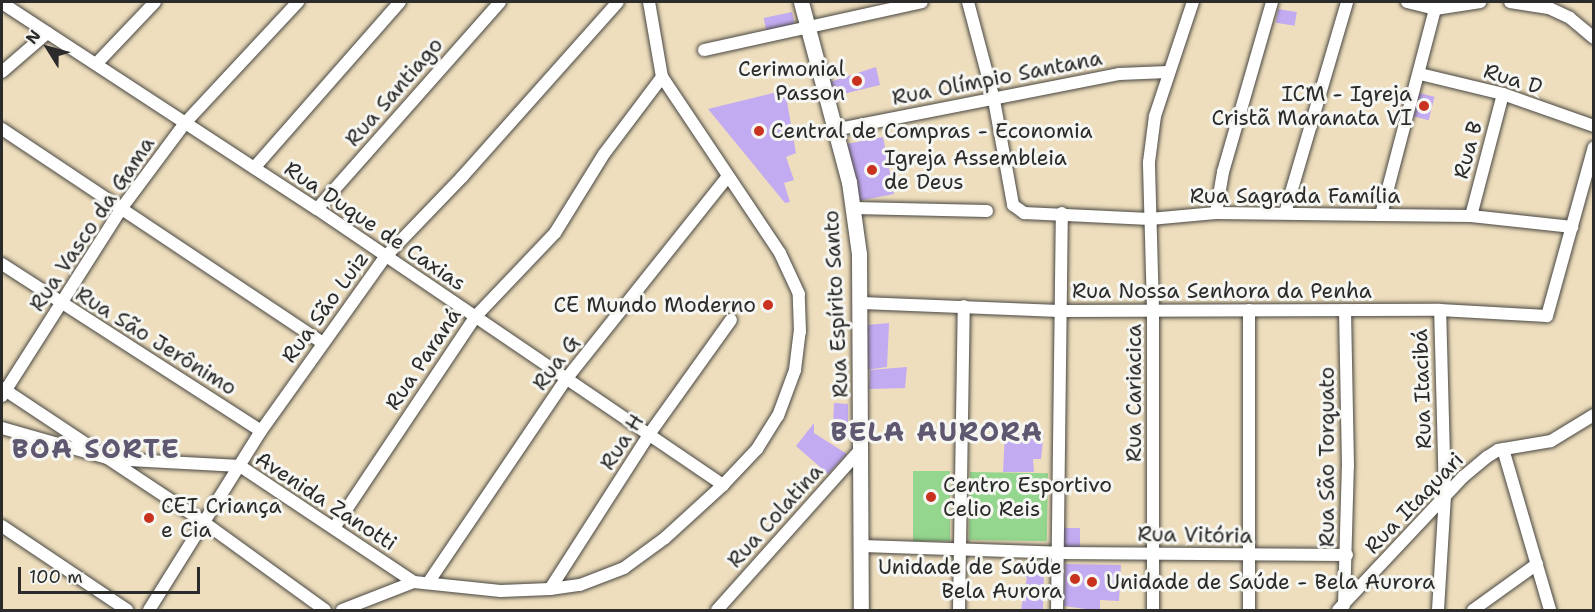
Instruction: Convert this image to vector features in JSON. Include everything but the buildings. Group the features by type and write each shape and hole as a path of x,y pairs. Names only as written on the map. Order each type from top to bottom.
{"street":[{"path":"97,63 155,2"},
{"name":"Rua Vasco da Gama","path":"3,391 120,209 185,123 298,2"},
{"path":"254,168 400,2"},
{"name":"Rua Santiago","path":"317,209 500,2"},
{"name":"Rua São Luiz","path":"149,610 261,431 386,256 462,177 618,2"},
{"path":"342,610 414,582 501,591 550,589 580,585 624,568 665,538 723,485 757,449 777,416 795,370 800,332 799,294 780,253 662,76 649,2"},
{"name":"Rua Espírito Santo","path":"801,2 855,208 862,303 861,610"},
{"path":"704,50 922,2"},
{"path":"968,2 994,100"},
{"name":"Rua Cariacica","path":"1153,610 1155,554 1153,309 1149,162 1155,116 1193,2"},
{"path":"1216,213 1223,172 1272,2"},
{"path":"1285,213 1347,2"},
{"path":"1407,2 1436,9 1480,2"},
{"path":"1510,2 1549,8 1570,18 1593,38"},
{"name":"Rua Duque de Caxias","path":"2,3 317,209 723,485"},
{"path":"1381,215 1436,9"},
{"path":"2,72 46,33"},
{"name":"Rua Olímpio Santana","path":"834,130 1119,74 1168,72"},
{"name":"Rua D","path":"1420,74 1503,94 1593,126"},
{"name":"Rua Paraná","path":"334,528 475,317 555,233 604,154 662,76"},
{"name":"Rua B","path":"1471,216 1503,94"},
{"name":"Rua Sagrada Família","path":"994,100 1013,205 1018,210 1150,219 1216,213 1471,216 1572,228"},
{"path":"2,129 323,343"},
{"path":"1572,228 1593,147"},
{"name":"Rua G","path":"428,583 567,378 728,176"},
{"path":"855,208 987,211"},
{"path":"1057,610 1062,213"},
{"name":"Rua Nossa Senhora da Penha","path":"862,303 1059,310 1440,310 1547,316 1572,228"},
{"name":"Rua São Jerônimo","path":"2,264 261,431"},
{"path":"959,610 964,306"},
{"path":"1249,310 1251,556 1249,610"},
{"name":"Rua São Torquato","path":"1341,608 1347,555 1345,310"},
{"name":"Rua Itacibá","path":"1438,610 1445,496 1440,310"},
{"name":"Rua H","path":"550,589 650,434 731,320"},
{"path":"3,391 111,459 205,523 325,610"},
{"name":"Rua Itaquari","path":"1341,608 1445,496 1487,457 1503,449 1551,441 1593,415"},
{"name":"Avenida Zanotti","path":"2,428 111,459 240,466 414,582"},
{"name":"Rua Colatina","path":"717,610 863,447"},
{"path":"1503,449 1550,610"},
{"path":"2,526 127,610"},
{"name":"Rua Vitória","path":"863,546 1059,553 1347,555"},
{"path":"1473,610 1537,564"}],"green space":[{"name":"Centro Esportivo Celio Reis","path":"913,471 950,471 950,541 913,541"},
{"path":"970,472 1048,473 1047,541 969,540"}],"place":[{"name":"Cerimonial Passon","path":"857,81"},
{"name":"ICM - Igreja Cristã Maranata VI","path":"1424,106"},
{"name":"Central de Compras - Economia","path":"759,131"},
{"name":"Igreja Assembleia de Deus","path":"872,170"},
{"name":"CE Mundo Moderno","path":"768,305"},
{"name":"Centro Esportivo Celio Reis","path":"931,497"},
{"name":"CEI Criança e Cia","path":"149,518"},
{"name":"Unidade de Saúde Bela Aurora","path":"1075,579"},
{"name":"Unidade de Saúde - Bela Aurora","path":"1092,582"}],"district":[{"name":"BELA AURORA","path":"937,432"},
{"name":"BOA SORTE","path":"96,449"}]}
